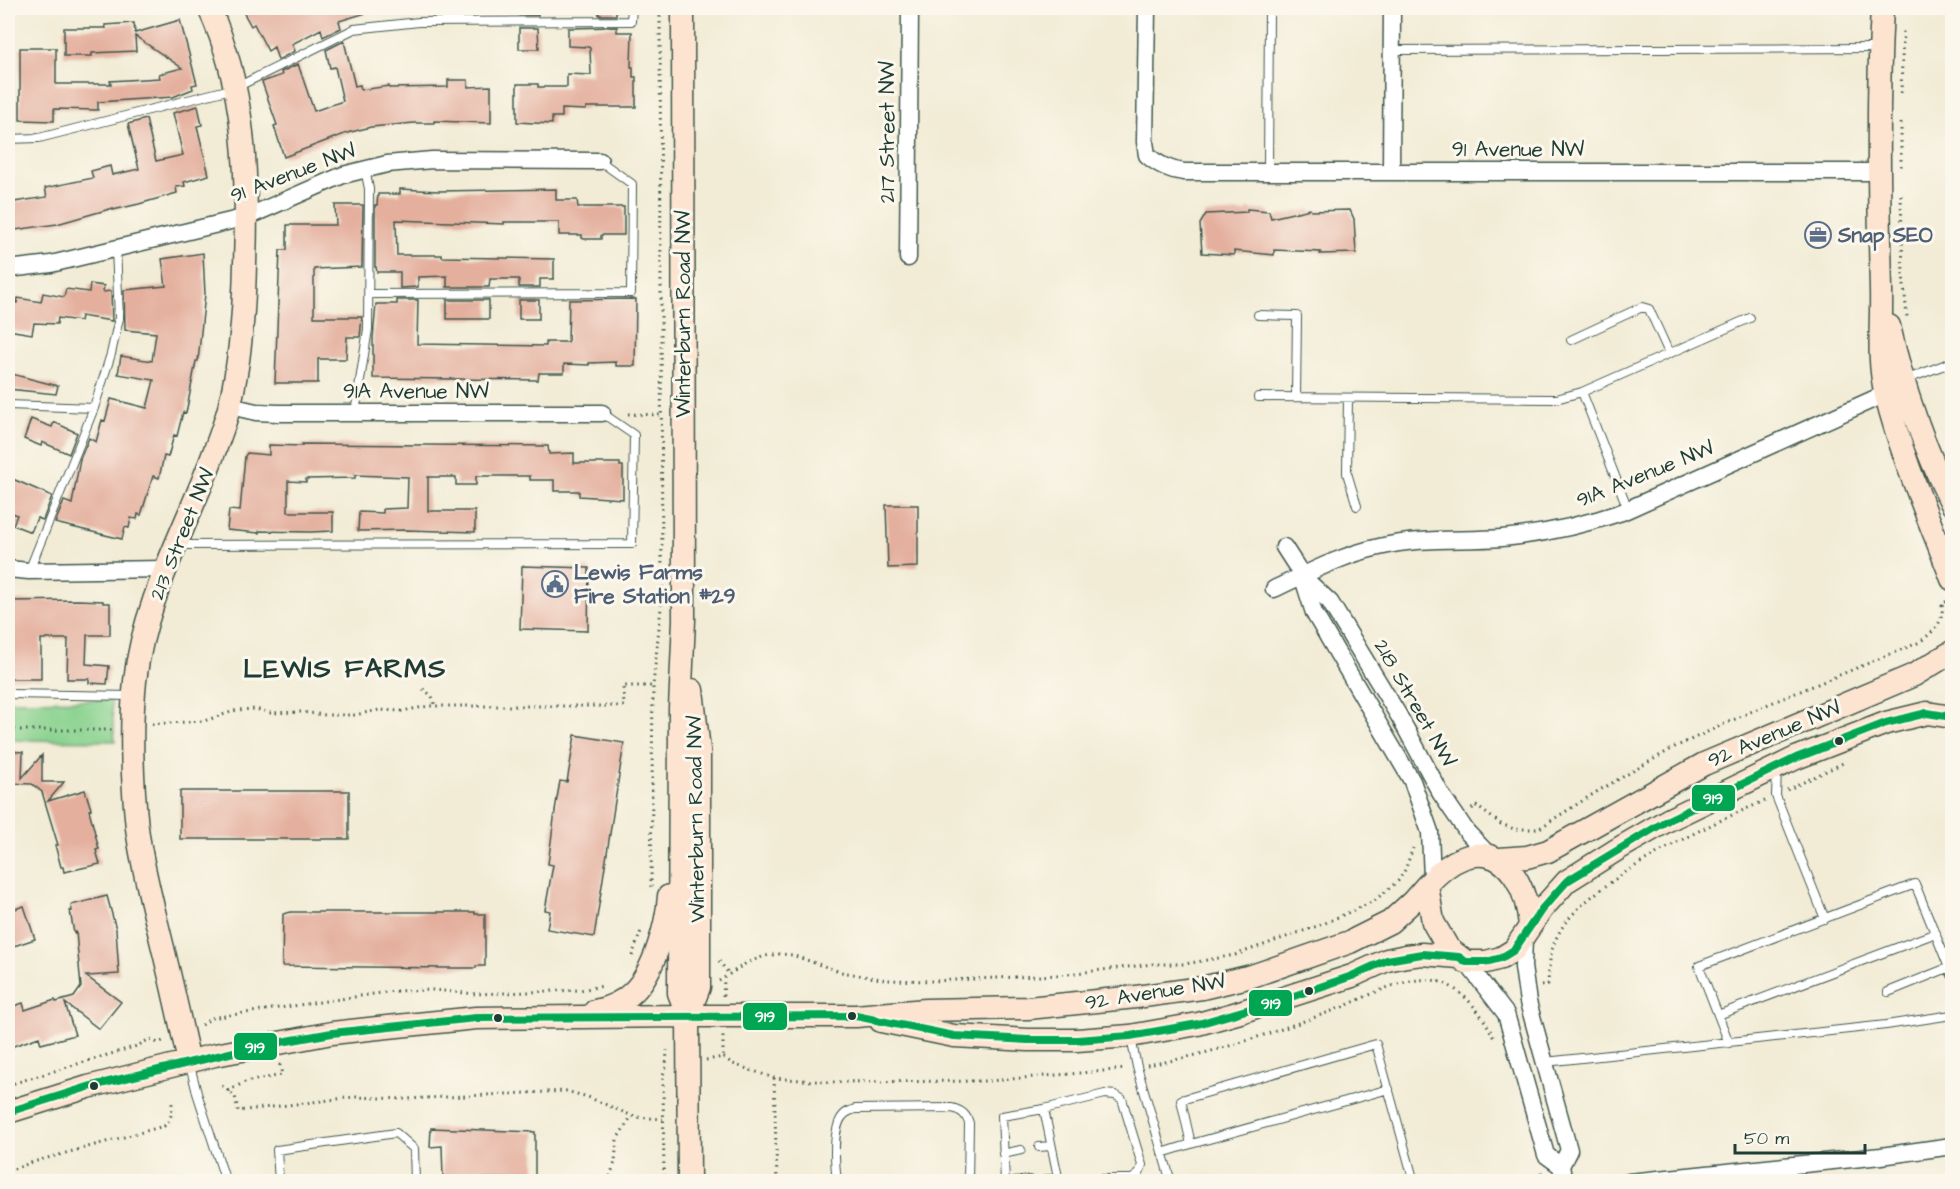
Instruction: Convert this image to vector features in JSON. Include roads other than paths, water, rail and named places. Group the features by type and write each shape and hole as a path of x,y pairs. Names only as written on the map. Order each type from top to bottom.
{"main road":[{"name":"213 Street NW","path":"189,1062 137,830 133,787 133,724 136,679 146,628 165,569 212,459 230,406 243,320 247,217 245,162 235,88 217,25 209,8"},
{"name":"Winterburn Road NW","path":"683,8 684,620 680,708 679,993 688,1016 689,1182"},
{"path":"1882,8 1879,172 1881,292 1894,387 1908,464 1953,579"},
{"path":"1894,387 1953,504"},
{"name":"Winterburn Road NW","path":"684,620 699,750 699,987 688,1016"},
{"name":"92 Avenue NW","path":"573,1017 856,1016 926,1010 1028,1008 1136,998 1202,988 1252,976 1329,951 1390,922 1430,881 1455,860 1471,855 1527,857 1548,850 1704,764 1914,675 1953,652"},
{"name":"92 Avenue NW","path":"856,1016 954,1036 1028,1040 1077,1040 1130,1036 1198,1024 1238,1013 1352,976 1387,960 1406,956 1422,954 1486,962 1501,958 1514,950 1542,909 1567,881 1668,820 1777,767 1906,717 1933,713 1953,717"},
{"path":"8,1112 88,1088 259,1046 343,1032 476,1018 573,1017 611,1007 635,990 647,972 662,935 680,826"},
{"path":"1493,857 1515,876 1521,888 1528,904 1527,931"},
{"path":"1430,881 1433,922 1448,948 1462,959"}],"street":[{"name":"217 Street NW","path":"908,258 910,8"},
{"name":"91 Avenue NW","path":"1147,8 1145,142 1147,155 1158,164 1172,170 1184,172 1879,172"},
{"path":"1391,172 1392,8"},
{"name":"91 Avenue NW","path":"8,270 51,264 247,217 343,175 364,169 432,160 600,161"},
{"name":"91A Avenue NW","path":"1274,589 1347,556 1379,547 1411,541 1500,538 1575,527 1629,509 1894,387"},
{"name":"91A Avenue NW","path":"230,406 256,412 278,413 602,413"},
{"name":"218 Street NW","path":"1284,547 1302,575 1330,602 1399,716 1441,794 1467,832 1493,857"},
{"path":"8,569 165,569"},
{"name":"218 Street NW","path":"1302,575 1314,613 1412,781 1430,832 1430,881"},
{"path":"1527,931 1525,986 1569,1150 1562,1174"},
{"path":"1462,959 1506,1014 1546,1155 1562,1174"},
{"path":"1629,1182 1953,1146"}],"lane":[{"path":"8,139 39,138 235,88 354,29 419,22 631,21 632,8"},
{"path":"1268,172 1269,8"},
{"path":"1391,50 1880,48"},
{"path":"369,294 631,293 632,184 600,161"},
{"path":"355,414 368,329 369,189 364,169"},
{"path":"29,570 94,408 111,354 119,318 116,248"},
{"path":"1571,340 1641,307 1649,309 1670,353"},
{"path":"1258,315 1297,315 1296,397"},
{"path":"1258,397 1556,399 1582,392 1750,318"},
{"path":"1894,387 1953,362"},
{"path":"1582,392 1629,509"},
{"path":"1348,398 1347,473 1357,506"},
{"path":"8,405 94,408"},
{"path":"175,545 632,544 634,435 602,413"},
{"path":"8,694 134,696"},
{"path":"1777,767 1776,796 1825,919"},
{"path":"1729,1043 1699,966 1915,884 1951,971 1888,993"},
{"path":"1718,1015 1936,933"},
{"path":"1545,1062 1886,1025 1953,1015"},
{"path":"1130,1036 1171,1182"},
{"path":"1191,1144 1181,1100 1376,1044 1414,1182"},
{"path":"189,1062 226,1182"},
{"path":"1162,1153 1389,1089"},
{"path":"1005,1182 1002,1116 1044,1109 1105,1094 1115,1095 1122,1099 1142,1165 1139,1174 1132,1179 1047,1179"},
{"path":"837,1182 836,1134 840,1120 846,1113 855,1109 952,1108 961,1110 969,1123 968,1182"},
{"path":"1044,1109 1058,1180"},
{"path":"279,1182 277,1150 396,1133 414,1149 415,1182"},
{"path":"1039,1147 1050,1146"},
{"path":"1003,1154 1021,1150"},
{"path":"1014,1182 1029,1180"}],"place":[{"name":"Snap SEO","path":"1818,235"},
{"name":"Lewis Farms Fire Station #29","path":"555,584"}],"district":[{"name":"LEWIS FARMS","path":"345,669"}]}
